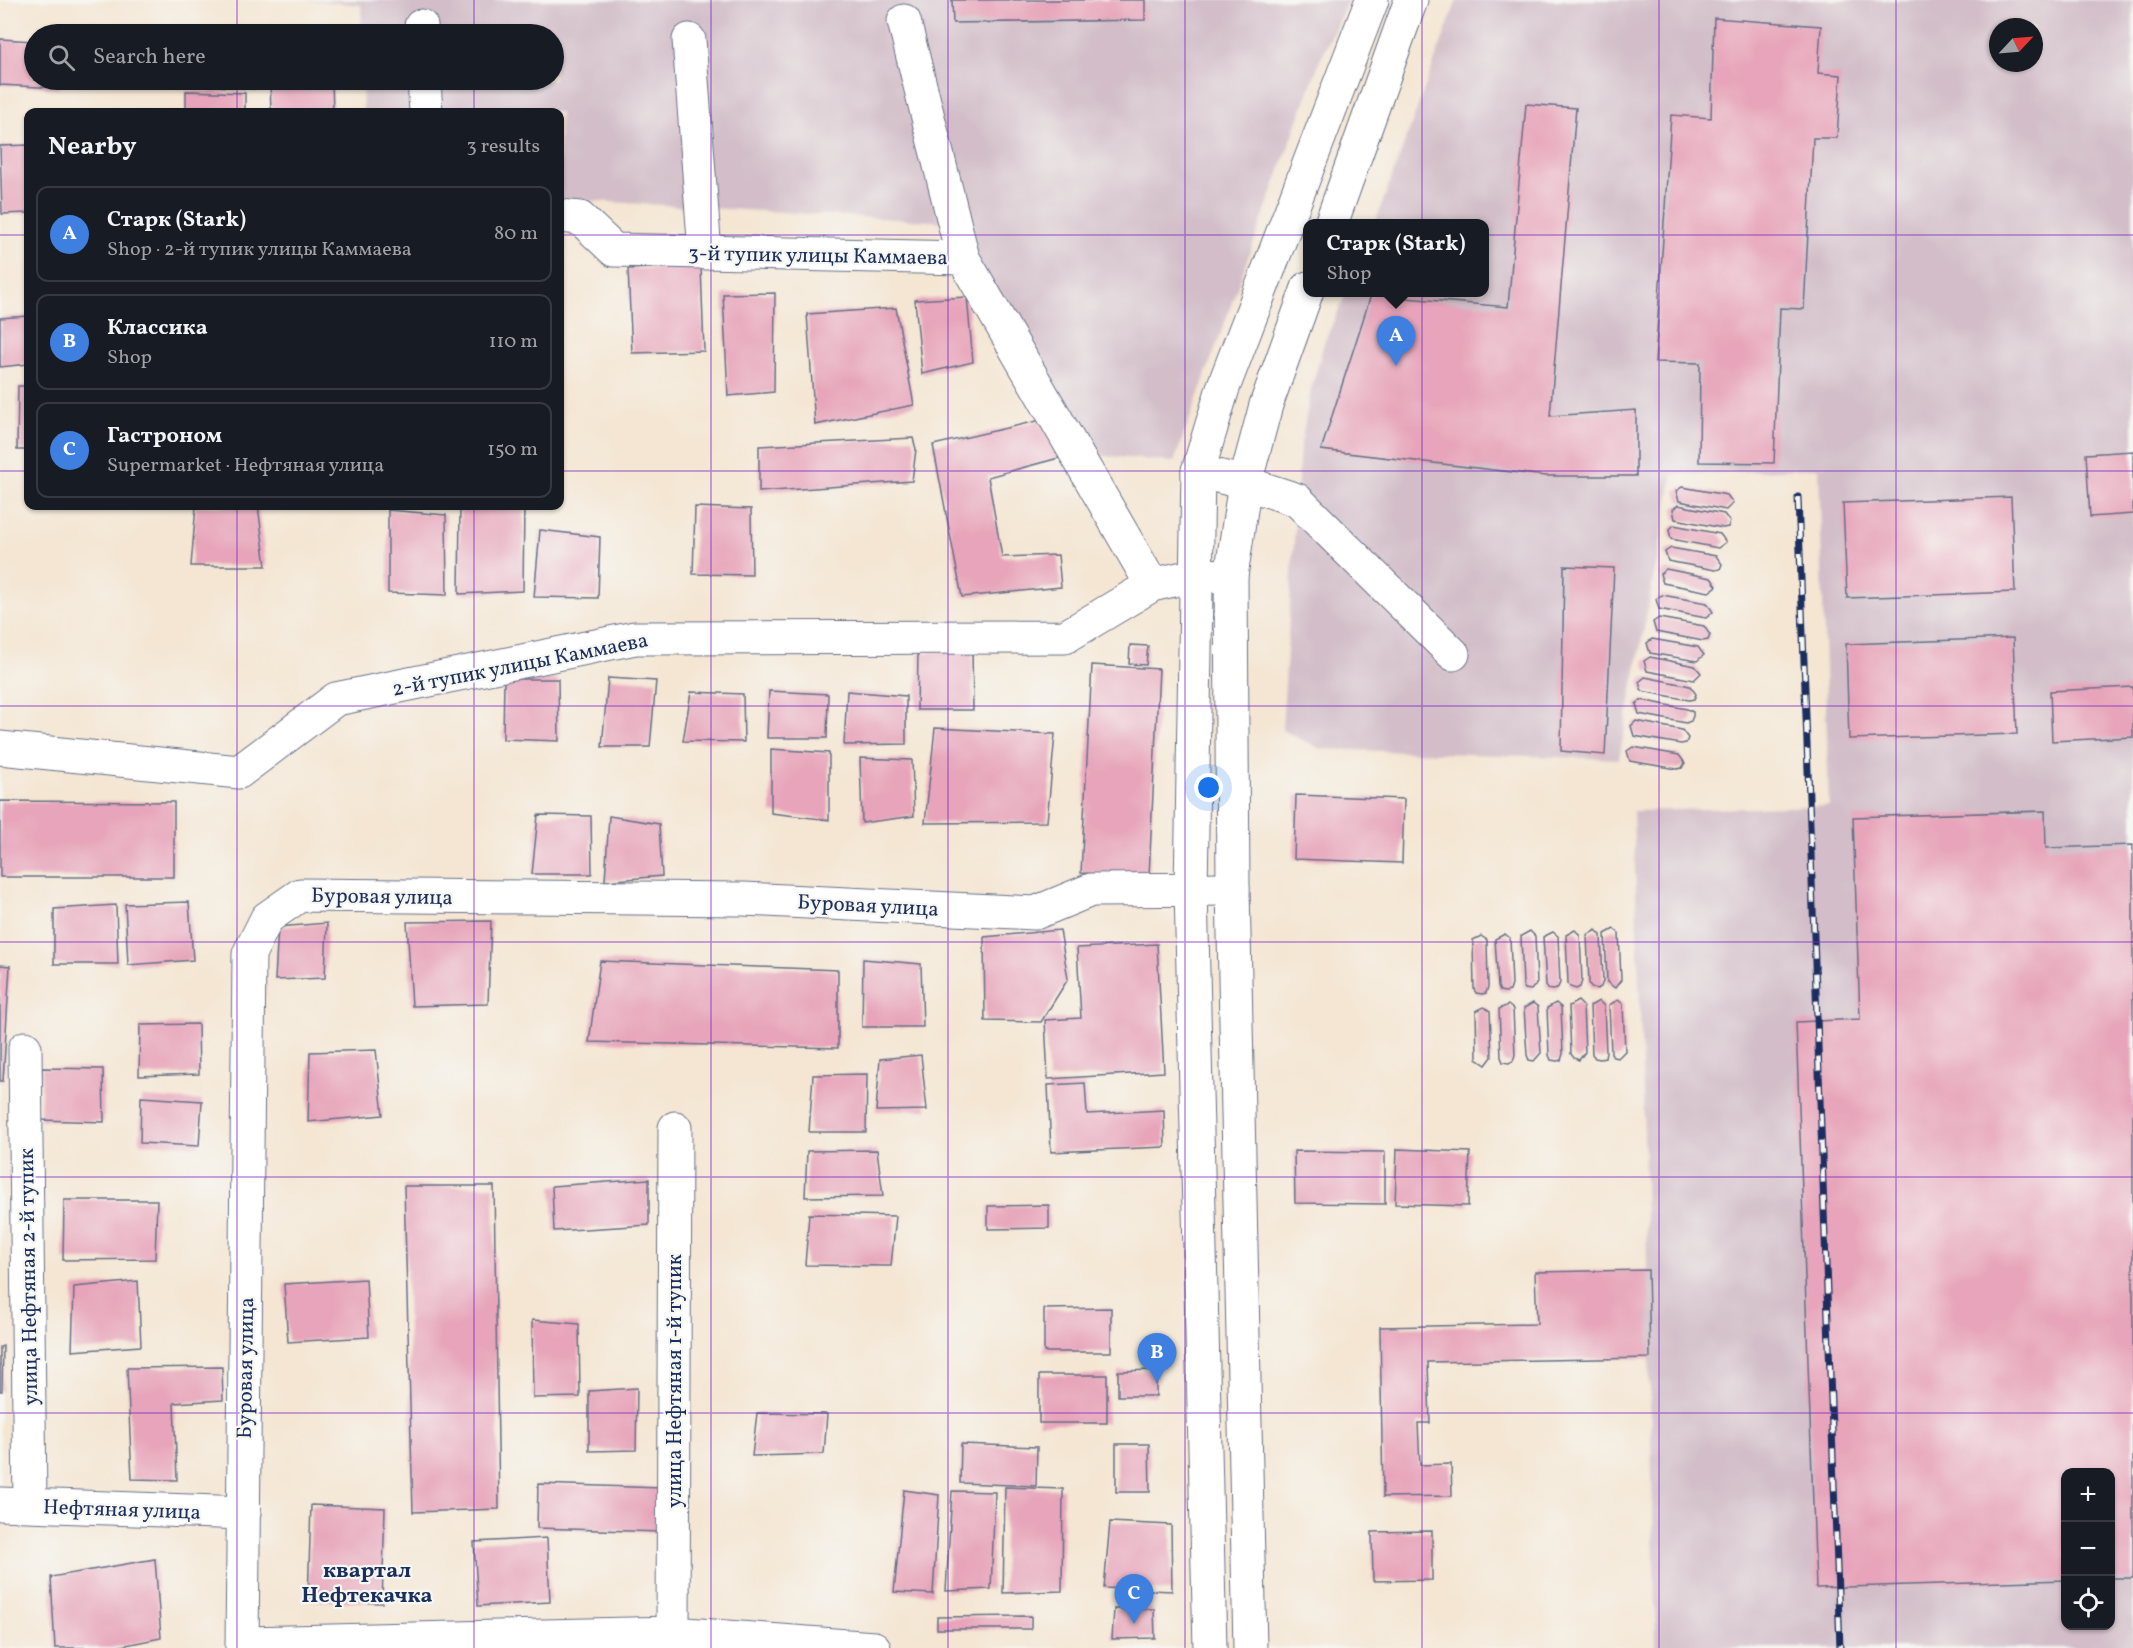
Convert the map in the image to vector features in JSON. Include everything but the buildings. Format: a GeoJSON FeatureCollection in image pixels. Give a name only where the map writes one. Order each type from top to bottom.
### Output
{"type":"FeatureCollection","features":[{"type":"Feature","properties":{"kind":"street"},"geometry":{"type":"LineString","coordinates":[[1210,1648],[1191,891],[1198,471],[1223,388],[1372,0]]}},
{"type":"Feature","properties":{"kind":"street"},"geometry":{"type":"LineString","coordinates":[[1333,219],[1411,0]]}},
{"type":"Feature","properties":{"kind":"street"},"geometry":{"type":"LineString","coordinates":[[904,21],[963,258]]}},
{"type":"Feature","properties":{"kind":"street"},"geometry":{"type":"LineString","coordinates":[[689,40],[705,253]]}},
{"type":"Feature","properties":{"kind":"street"},"geometry":{"type":"LineString","coordinates":[[425,90],[426,108]]}},
{"type":"Feature","properties":{"kind":"street","name":"3-й тупик улицы Каммаева"},"geometry":{"type":"LineString","coordinates":[[564,216],[580,218],[614,250],[963,258],[1152,585]]}},
{"type":"Feature","properties":{"kind":"street"},"geometry":{"type":"LineString","coordinates":[[1250,1648],[1233,890],[1231,576],[1245,483],[1266,405],[1305,297]]}},
{"type":"Feature","properties":{"kind":"street"},"geometry":{"type":"LineString","coordinates":[[1198,471],[1297,500],[1453,654]]}},
{"type":"Feature","properties":{"kind":"street","name":"2-й тупик улицы Каммаева"},"geometry":{"type":"LineString","coordinates":[[0,748],[239,772],[336,699],[635,638],[1065,637],[1152,585],[1196,576],[1231,576]]}},
{"type":"Feature","properties":{"kind":"street","name":"Буровая улица"},"geometry":{"type":"LineString","coordinates":[[242,1646],[249,954],[267,918],[300,895],[743,900],[1035,913],[1091,890],[1233,890]]}},
{"type":"Feature","properties":{"kind":"street","name":"улица Нефтяная 2-й тупик"},"geometry":{"type":"LineString","coordinates":[[15,1505],[25,1048]]}},
{"type":"Feature","properties":{"kind":"street","name":"улица Нефтяная 1-й тупик"},"geometry":{"type":"LineString","coordinates":[[674,1633],[675,1128]]}},
{"type":"Feature","properties":{"kind":"street","name":"Нефтяная улица"},"geometry":{"type":"LineString","coordinates":[[15,1505],[244,1513]]}},
{"type":"Feature","properties":{"kind":"street"},"geometry":{"type":"LineString","coordinates":[[242,1646],[674,1633],[874,1648]]}},
{"type":"Feature","properties":{"kind":"shaded area"},"geometry":{"type":"Polygon","coordinates":[[[308,0],[1348,0],[1320,60],[1174,462],[1095,455],[945,222],[564,199],[564,108],[363,108],[362,90],[564,90],[564,24],[362,24],[361,5],[308,0]]]}},
{"type":"Feature","properties":{"kind":"shaded area"},"geometry":{"type":"Polygon","coordinates":[[[1457,0],[2133,0],[2133,1648],[1656,1648],[1643,1093],[1633,811],[1829,806],[1819,468],[1673,475],[1619,759],[1321,749],[1282,730],[1300,448],[1311,390],[1324,343],[1344,297],[1489,297],[1489,219],[1376,219],[1457,0]]]}},
{"type":"Feature","properties":{"kind":"railway"},"geometry":{"type":"LineString","coordinates":[[1798,497],[1840,1648]]}},
{"type":"Feature","properties":{"kind":"place","name":"Старк (Stark)"},"geometry":{"type":"Point","coordinates":[1396,366]}},
{"type":"Feature","properties":{"kind":"place","name":"Классика"},"geometry":{"type":"Point","coordinates":[1157,1383]}},
{"type":"Feature","properties":{"kind":"place","name":"Гастроном"},"geometry":{"type":"Point","coordinates":[1134,1624]}},
{"type":"Feature","properties":{"kind":"district","name":"квартал Нефтекачка"},"geometry":{"type":"Point","coordinates":[367,1582]}}]}
